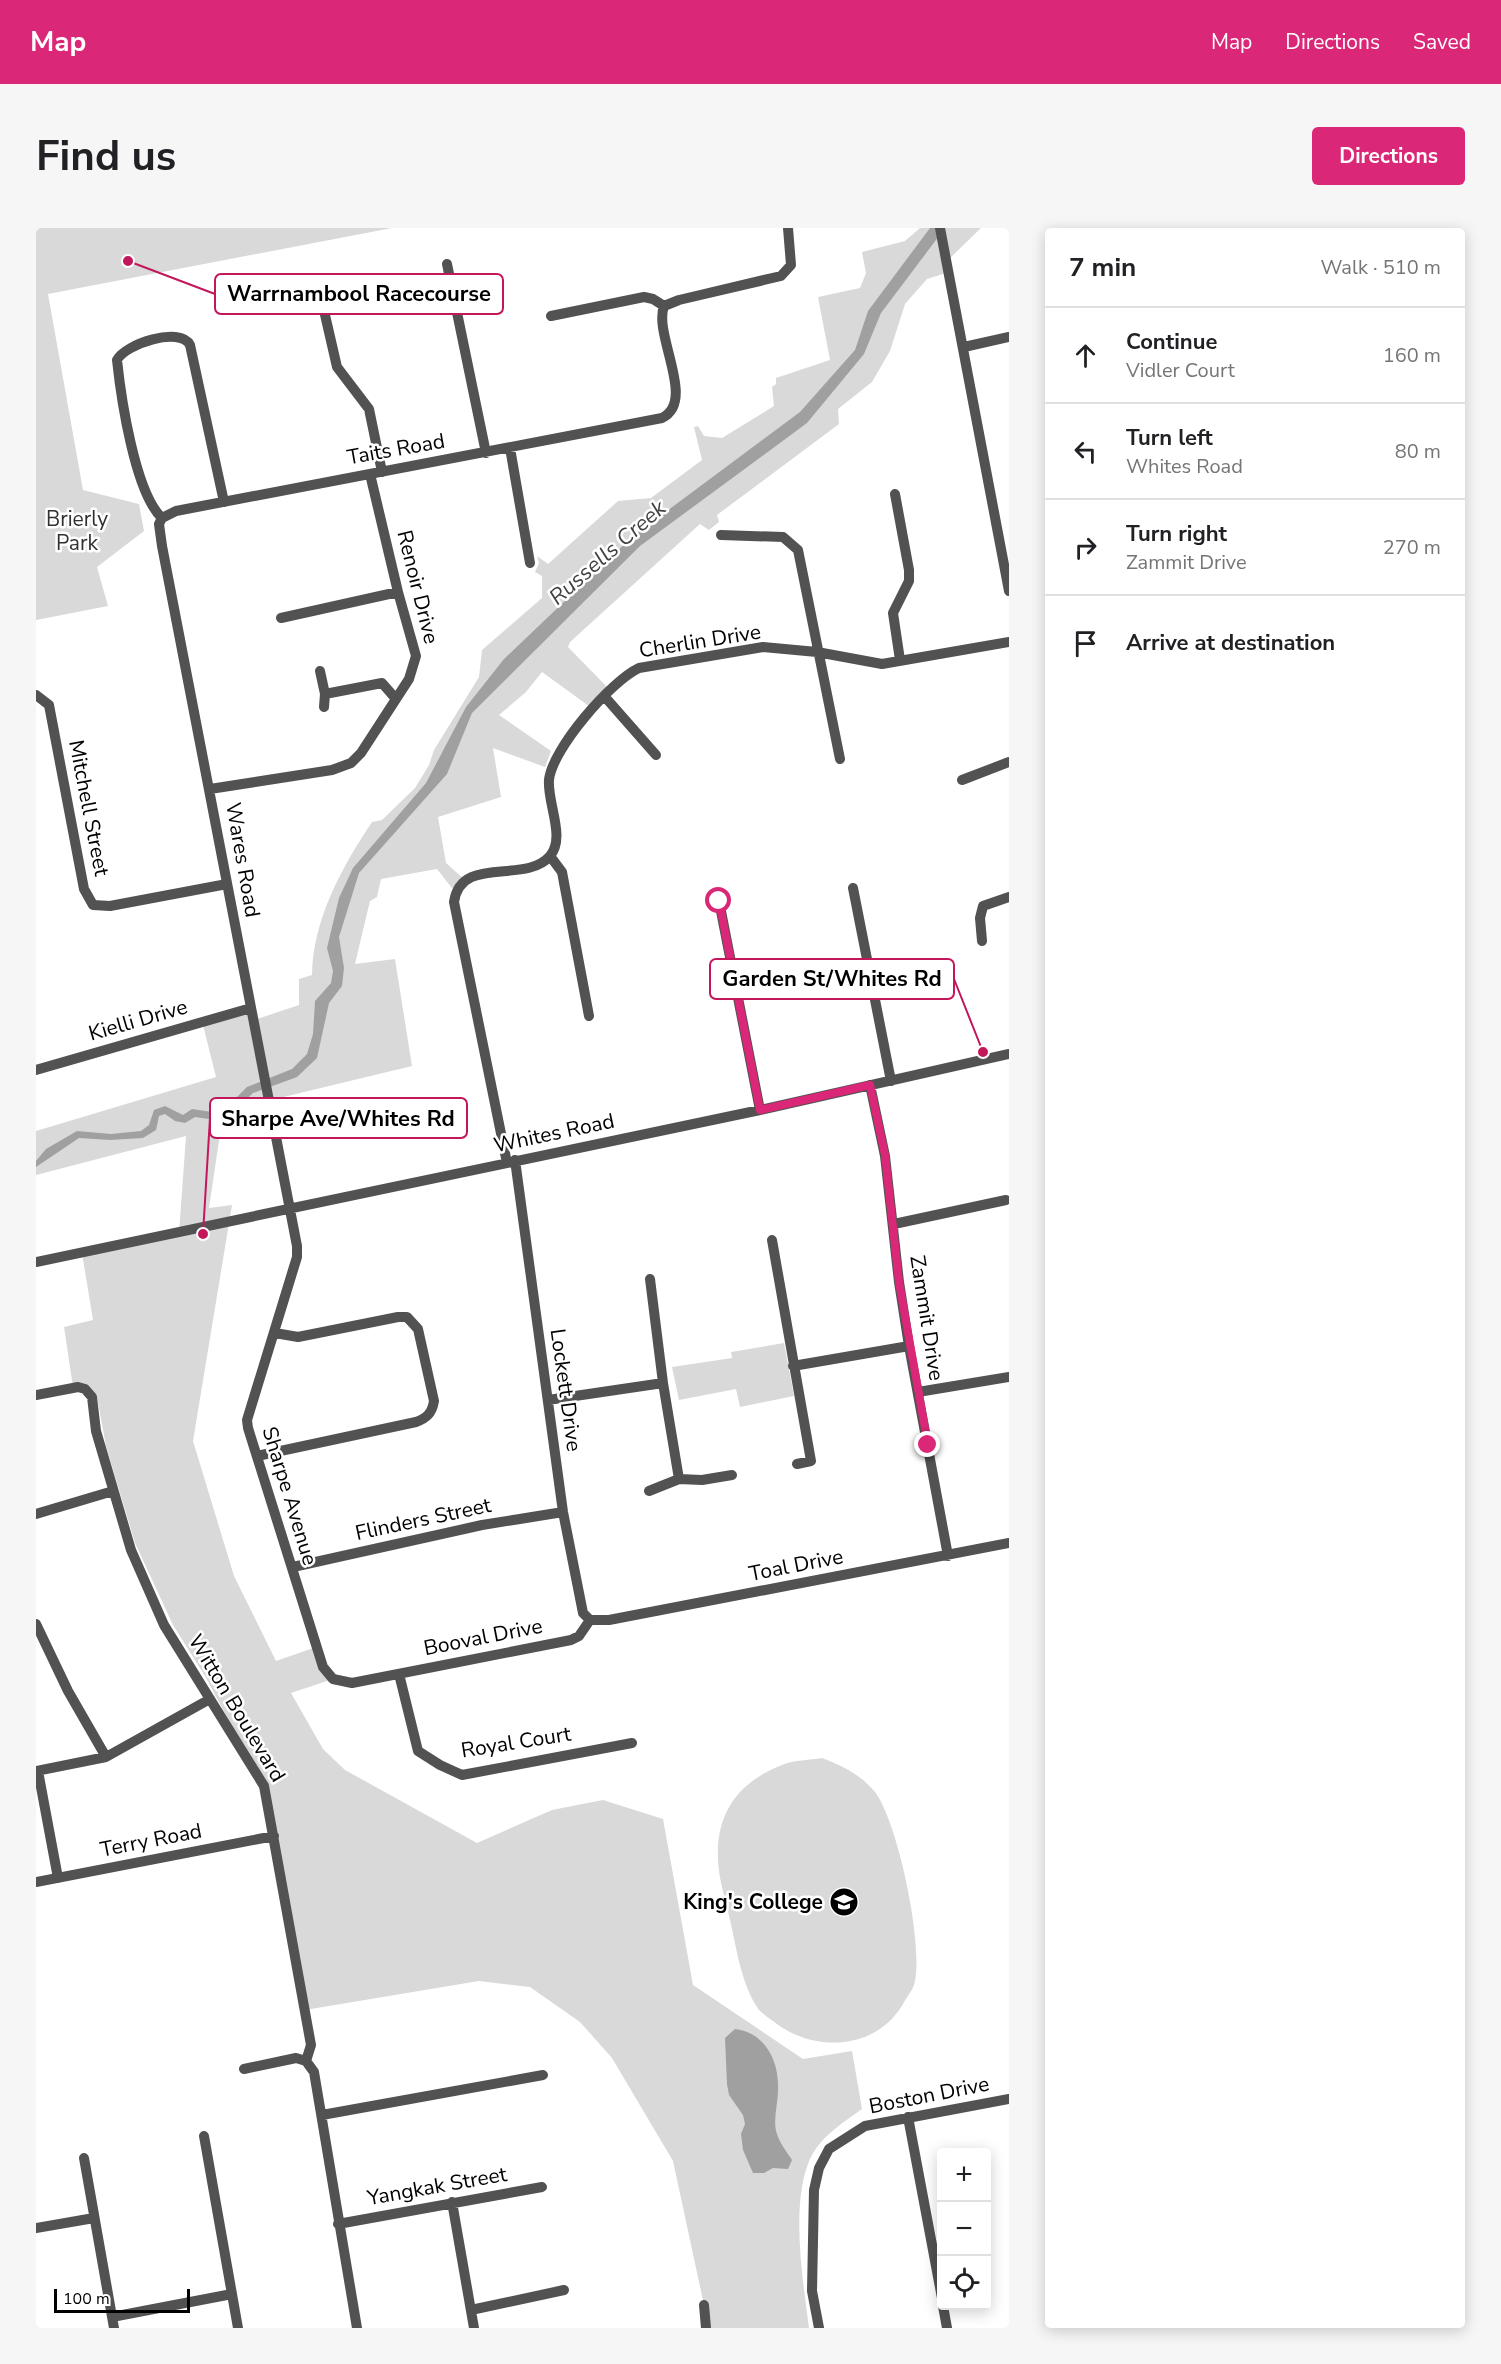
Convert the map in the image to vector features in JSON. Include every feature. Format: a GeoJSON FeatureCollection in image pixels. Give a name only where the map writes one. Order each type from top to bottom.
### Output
{"type":"FeatureCollection","features":[{"type":"Feature","properties":{"kind":"street"},"geometry":{"type":"LineString","coordinates":[[551,316],[644,297],[653,299],[664,306],[679,300],[781,276],[791,265],[788,228]]}},
{"type":"Feature","properties":{"kind":"street"},"geometry":{"type":"LineString","coordinates":[[941,230],[1009,591]]}},
{"type":"Feature","properties":{"kind":"street"},"geometry":{"type":"LineString","coordinates":[[447,264],[486,453]]}},
{"type":"Feature","properties":{"kind":"street"},"geometry":{"type":"LineString","coordinates":[[320,293],[337,367],[369,409],[382,471]]}},
{"type":"Feature","properties":{"kind":"street","name":"Taits Road"},"geometry":{"type":"LineString","coordinates":[[162,518],[176,512],[224,502],[486,453],[669,414],[676,403],[676,388],[662,322],[664,306]]}},
{"type":"Feature","properties":{"kind":"street"},"geometry":{"type":"LineString","coordinates":[[162,518],[150,506],[142,485],[131,444],[117,360],[128,349],[148,342],[176,336],[183,338],[190,345],[224,502]]}},
{"type":"Feature","properties":{"kind":"street"},"geometry":{"type":"LineString","coordinates":[[964,347],[1009,337]]}},
{"type":"Feature","properties":{"kind":"street"},"geometry":{"type":"LineString","coordinates":[[510,448],[530,563]]}},
{"type":"Feature","properties":{"kind":"street","name":"Renoir Drive"},"geometry":{"type":"LineString","coordinates":[[210,789],[332,770],[351,764],[361,753],[415,668],[416,656],[370,474]]}},
{"type":"Feature","properties":{"kind":"street"},"geometry":{"type":"LineString","coordinates":[[895,494],[909,570],[909,581],[893,613],[900,660]]}},
{"type":"Feature","properties":{"kind":"street","name":"Wares Road"},"geometry":{"type":"LineString","coordinates":[[162,518],[159,524],[162,546],[291,1209]]}},
{"type":"Feature","properties":{"kind":"street"},"geometry":{"type":"LineString","coordinates":[[721,535],[783,537],[793,543],[798,550],[840,759]]}},
{"type":"Feature","properties":{"kind":"street"},"geometry":{"type":"LineString","coordinates":[[281,618],[398,592]]}},
{"type":"Feature","properties":{"kind":"street","name":"Cherlin Drive"},"geometry":{"type":"LineString","coordinates":[[550,856],[557,839],[549,795],[552,766],[560,752],[605,697],[627,675],[654,665],[763,647],[817,652],[882,664],[1009,642]]}},
{"type":"Feature","properties":{"kind":"street"},"geometry":{"type":"LineString","coordinates":[[320,670],[325,694],[324,707]]}},
{"type":"Feature","properties":{"kind":"street"},"geometry":{"type":"LineString","coordinates":[[325,694],[382,683],[396,699]]}},
{"type":"Feature","properties":{"kind":"street","name":"Mitchell Street"},"geometry":{"type":"LineString","coordinates":[[36,695],[49,705],[84,889],[93,905],[110,906],[227,884]]}},
{"type":"Feature","properties":{"kind":"street"},"geometry":{"type":"LineString","coordinates":[[605,697],[656,755]]}},
{"type":"Feature","properties":{"kind":"street"},"geometry":{"type":"LineString","coordinates":[[962,780],[1009,762]]}},
{"type":"Feature","properties":{"kind":"street"},"geometry":{"type":"LineString","coordinates":[[511,1162],[454,902],[459,885],[471,876],[534,866],[550,856],[562,872],[589,1016]]}},
{"type":"Feature","properties":{"kind":"street"},"geometry":{"type":"LineString","coordinates":[[853,888],[891,1081]]}},
{"type":"Feature","properties":{"kind":"street"},"geometry":{"type":"LineString","coordinates":[[982,941],[980,918],[982,906],[1009,897]]}},
{"type":"Feature","properties":{"kind":"street"},"geometry":{"type":"LineString","coordinates":[[719,901],[760,1110]]}},
{"type":"Feature","properties":{"kind":"street","name":"Kielli Drive"},"geometry":{"type":"LineString","coordinates":[[36,1070],[251,1008]]}},
{"type":"Feature","properties":{"kind":"street","name":"Whites Road"},"geometry":{"type":"LineString","coordinates":[[36,1262],[760,1110],[1009,1054]]}},
{"type":"Feature","properties":{"kind":"street","name":"Zammit Drive"},"geometry":{"type":"LineString","coordinates":[[870,1085],[885,1155],[899,1282],[909,1346],[948,1556]]}},
{"type":"Feature","properties":{"kind":"street","name":"Lockett Drive"},"geometry":{"type":"LineString","coordinates":[[511,1162],[548,1400],[562,1512],[583,1613],[590,1620]]}},
{"type":"Feature","properties":{"kind":"street"},"geometry":{"type":"LineString","coordinates":[[894,1224],[1006,1200]]}},
{"type":"Feature","properties":{"kind":"street","name":"Sharpe Avenue"},"geometry":{"type":"LineString","coordinates":[[291,1209],[297,1257],[248,1420],[315,1644],[327,1673],[343,1683],[375,1679]]}},
{"type":"Feature","properties":{"kind":"street"},"geometry":{"type":"LineString","coordinates":[[772,1240],[794,1366],[816,1460],[797,1464]]}},
{"type":"Feature","properties":{"kind":"street"},"geometry":{"type":"LineString","coordinates":[[650,1279],[663,1383],[679,1479]]}},
{"type":"Feature","properties":{"kind":"street"},"geometry":{"type":"LineString","coordinates":[[257,1456],[416,1422],[423,1419],[433,1408],[434,1401],[418,1329],[407,1317],[298,1337],[275,1333]]}},
{"type":"Feature","properties":{"kind":"street"},"geometry":{"type":"LineString","coordinates":[[794,1366],[909,1346]]}},
{"type":"Feature","properties":{"kind":"street"},"geometry":{"type":"LineString","coordinates":[[918,1392],[1009,1377]]}},
{"type":"Feature","properties":{"kind":"street"},"geometry":{"type":"LineString","coordinates":[[548,1400],[663,1383]]}},
{"type":"Feature","properties":{"kind":"street","name":"Witton Boulevard"},"geometry":{"type":"LineString","coordinates":[[36,1395],[82,1387],[92,1397],[96,1431],[131,1550],[164,1625],[262,1780],[311,2045],[306,2061],[314,2072],[357,2328]]}},
{"type":"Feature","properties":{"kind":"street"},"geometry":{"type":"LineString","coordinates":[[649,1491],[679,1479],[702,1480],[732,1475]]}},
{"type":"Feature","properties":{"kind":"street"},"geometry":{"type":"LineString","coordinates":[[36,1514],[113,1491]]}},
{"type":"Feature","properties":{"kind":"street","name":"Flinders Street"},"geometry":{"type":"LineString","coordinates":[[293,1567],[482,1525],[562,1512]]}},
{"type":"Feature","properties":{"kind":"street","name":"Toal Drive"},"geometry":{"type":"LineString","coordinates":[[590,1620],[609,1620],[1009,1544]]}},
{"type":"Feature","properties":{"kind":"street","name":"Booval Drive"},"geometry":{"type":"LineString","coordinates":[[375,1679],[571,1640],[579,1636],[590,1620]]}},
{"type":"Feature","properties":{"kind":"street"},"geometry":{"type":"LineString","coordinates":[[36,1624],[41,1647],[106,1757]]}},
{"type":"Feature","properties":{"kind":"street","name":"Royal Court"},"geometry":{"type":"LineString","coordinates":[[399,1674],[418,1751],[440,1766],[462,1774],[632,1743]]}},
{"type":"Feature","properties":{"kind":"street"},"geometry":{"type":"LineString","coordinates":[[58,1878],[37,1771],[106,1757],[210,1699]]}},
{"type":"Feature","properties":{"kind":"street","name":"Terry Road"},"geometry":{"type":"LineString","coordinates":[[36,1882],[274,1836]]}},
{"type":"Feature","properties":{"kind":"street"},"geometry":{"type":"LineString","coordinates":[[244,2069],[296,2058],[306,2061]]}},
{"type":"Feature","properties":{"kind":"street"},"geometry":{"type":"LineString","coordinates":[[322,2115],[543,2075]]}},
{"type":"Feature","properties":{"kind":"street","name":"Boston Drive"},"geometry":{"type":"LineString","coordinates":[[819,2328],[812,2291],[814,2190],[819,2168],[830,2150],[847,2136],[865,2126],[908,2116],[1009,2100]]}},
{"type":"Feature","properties":{"kind":"street"},"geometry":{"type":"LineString","coordinates":[[908,2116],[937,2271]]}},
{"type":"Feature","properties":{"kind":"street"},"geometry":{"type":"LineString","coordinates":[[204,2136],[238,2328]]}},
{"type":"Feature","properties":{"kind":"street"},"geometry":{"type":"LineString","coordinates":[[84,2158],[113,2322],[232,2294]]}},
{"type":"Feature","properties":{"kind":"street","name":"Yangkak Street"},"geometry":{"type":"LineString","coordinates":[[338,2224],[542,2187]]}},
{"type":"Feature","properties":{"kind":"street"},"geometry":{"type":"LineString","coordinates":[[452,2202],[474,2328]]}},
{"type":"Feature","properties":{"kind":"street"},"geometry":{"type":"LineString","coordinates":[[36,2228],[94,2218]]}},
{"type":"Feature","properties":{"kind":"street"},"geometry":{"type":"LineString","coordinates":[[471,2310],[564,2290]]}},
{"type":"Feature","properties":{"kind":"street"},"geometry":{"type":"LineString","coordinates":[[704,2305],[706,2328]]}},
{"type":"Feature","properties":{"kind":"street"},"geometry":{"type":"LineString","coordinates":[[944,2310],[947,2328]]}},
{"type":"Feature","properties":{"kind":"green space","name":"Brierly Park"},"geometry":{"type":"Polygon","coordinates":[[[36,228],[392,228],[48,294],[83,490],[139,504],[144,531],[97,567],[108,606],[36,620],[36,228]]]}},
{"type":"Feature","properties":{"kind":"green space"},"geometry":{"type":"Polygon","coordinates":[[[920,228],[981,228],[947,261],[949,272],[927,279],[905,304],[890,351],[872,382],[838,409],[839,424],[717,515],[719,522],[709,530],[700,524],[570,642],[568,647],[611,691],[593,709],[542,672],[526,692],[499,715],[551,751],[545,767],[493,748],[501,797],[438,817],[446,863],[465,880],[455,892],[437,869],[381,879],[377,897],[370,901],[355,964],[395,959],[412,1066],[271,1100],[272,1107],[226,1120],[221,1127],[209,1208],[232,1205],[193,1441],[234,1576],[276,1661],[316,1647],[333,1679],[291,1693],[323,1749],[345,1770],[477,1843],[552,1810],[603,1800],[663,1819],[693,1985],[803,2059],[852,2051],[862,2109],[830,2133],[817,2147],[808,2164],[803,2182],[799,2223],[809,2328],[706,2328],[704,2305],[673,2161],[612,2058],[580,2022],[530,1987],[479,1981],[305,2010],[264,1786],[205,1676],[173,1625],[135,1543],[106,1446],[97,1397],[73,1387],[64,1327],[93,1320],[82,1253],[179,1233],[186,1136],[36,1175],[36,1131],[216,1077],[203,1025],[252,1011],[254,1020],[299,1005],[299,979],[312,975],[318,934],[340,875],[372,822],[382,820],[415,788],[429,765],[434,750],[479,677],[482,650],[542,598],[542,576],[535,572],[539,563],[537,556],[548,564],[618,501],[651,498],[702,460],[694,427],[698,426],[704,436],[722,438],[774,406],[772,387],[776,384],[776,378],[830,360],[818,297],[860,288],[866,273],[862,252],[905,241],[920,228]]]}},
{"type":"Feature","properties":{"kind":"green space"},"geometry":{"type":"Polygon","coordinates":[[[784,1343],[794,1396],[740,1407],[736,1389],[679,1400],[672,1367],[732,1358],[731,1352],[784,1343]]]}},
{"type":"Feature","properties":{"kind":"green space"},"geometry":{"type":"Polygon","coordinates":[[[822,1758],[857,1775],[875,1792],[884,1807],[907,1886],[916,1944],[914,1985],[891,2020],[877,2031],[842,2042],[824,2042],[806,2038],[789,2031],[759,2010],[740,1966],[718,1866],[718,1841],[721,1826],[726,1813],[743,1789],[767,1772],[782,1765],[822,1758]]]}},
{"type":"Feature","properties":{"kind":"shaded area"},"geometry":{"type":"Polygon","coordinates":[[[930,228],[945,228],[881,313],[864,354],[807,423],[640,546],[472,713],[447,774],[359,873],[339,937],[344,968],[342,986],[329,1003],[317,1058],[297,1077],[253,1093],[231,1114],[216,1120],[195,1117],[185,1123],[175,1121],[165,1114],[159,1116],[156,1130],[143,1138],[110,1140],[79,1138],[36,1167],[36,1161],[46,1149],[77,1131],[111,1134],[141,1131],[149,1125],[154,1110],[165,1106],[183,1115],[192,1109],[212,1112],[227,1107],[247,1087],[292,1069],[307,1054],[313,1034],[315,1001],[331,983],[333,971],[327,948],[339,898],[353,868],[426,783],[466,707],[504,659],[632,537],[800,412],[855,350],[868,311],[930,228]]]}},
{"type":"Feature","properties":{"kind":"shaded area"},"geometry":{"type":"Polygon","coordinates":[[[735,2029],[754,2035],[772,2056],[778,2091],[775,2126],[779,2139],[792,2160],[788,2169],[773,2168],[764,2173],[753,2173],[743,2150],[741,2134],[745,2124],[743,2115],[729,2095],[727,2084],[725,2038],[735,2029]]]}},
{"type":"Feature","properties":{"kind":"place","name":"Warrnambool Racecourse"},"geometry":{"type":"Point","coordinates":[128,261]}},
{"type":"Feature","properties":{"kind":"place","name":"Garden St/Whites Rd"},"geometry":{"type":"Point","coordinates":[983,1052]}},
{"type":"Feature","properties":{"kind":"place","name":"Sharpe Ave/Whites Rd"},"geometry":{"type":"Point","coordinates":[203,1234]}},
{"type":"Feature","properties":{"kind":"place","name":"King's College"},"geometry":{"type":"Point","coordinates":[844,1902]}},
{"type":"Feature","properties":{"kind":"route"},"geometry":{"type":"LineString","coordinates":[[719,901],[760,1110],[870,1085],[885,1155],[899,1282],[928,1445]]}},
{"type":"Feature","properties":{"kind":"water label","name":"Russells Creek"},"geometry":{"type":"Point","coordinates":[607,552]}}]}
